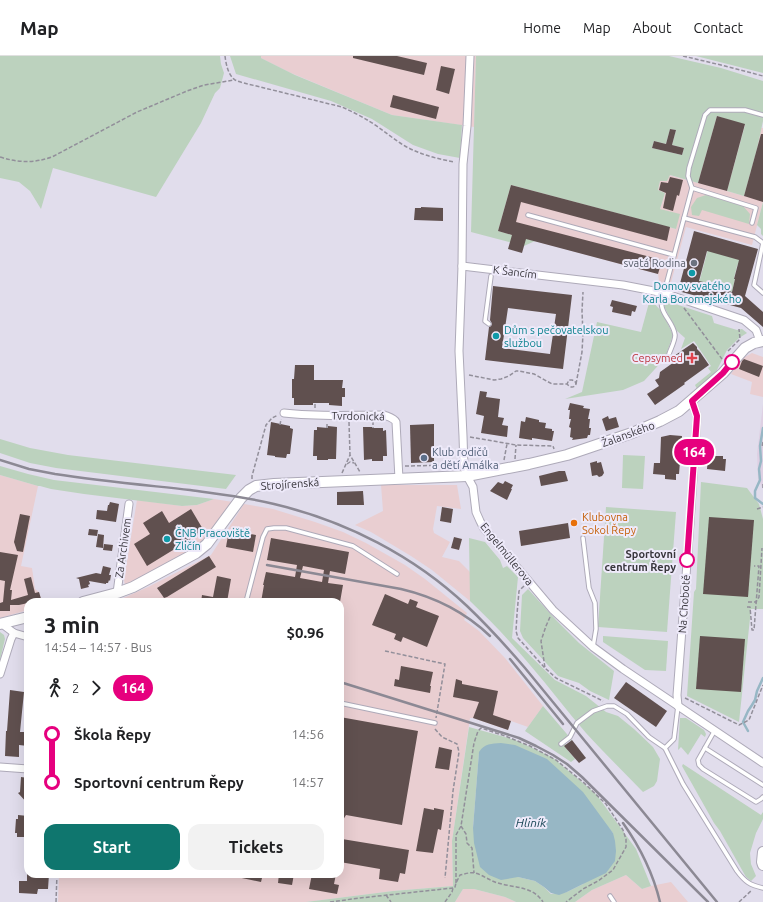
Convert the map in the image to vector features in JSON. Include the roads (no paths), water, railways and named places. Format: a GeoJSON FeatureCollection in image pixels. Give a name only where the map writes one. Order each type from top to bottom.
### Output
{"type":"FeatureCollection","features":[{"type":"Feature","properties":{"kind":"street"},"geometry":{"type":"LineString","coordinates":[[462,266],[463,164],[470,56]]}},
{"type":"Feature","properties":{"kind":"street","name":"K Šancím"},"geometry":{"type":"LineString","coordinates":[[462,266],[623,285],[664,293],[744,320],[756,330],[761,342]]}},
{"type":"Feature","properties":{"kind":"street","name":"Engelmüllerova"},"geometry":{"type":"LineString","coordinates":[[462,266],[459,351],[464,467],[466,476],[473,487],[476,512],[480,521],[553,610],[593,647],[622,669],[678,706]]}},
{"type":"Feature","properties":{"kind":"street","name":"Žalanského"},"geometry":{"type":"LineString","coordinates":[[466,476],[567,455],[660,422],[679,411],[692,401],[723,373],[748,346],[761,342]]}},
{"type":"Feature","properties":{"kind":"street","name":"Na Chobotě"},"geometry":{"type":"LineString","coordinates":[[678,706],[677,695],[690,531],[697,416],[692,401]]}},
{"type":"Feature","properties":{"kind":"street","name":"Tvrdonická"},"geometry":{"type":"LineString","coordinates":[[281,414],[304,416],[390,417],[395,420],[397,427],[400,479]]}},
{"type":"Feature","properties":{"kind":"street","name":"Strojírenská"},"geometry":{"type":"LineString","coordinates":[[99,598],[117,593],[150,579],[202,549],[241,498],[253,487],[274,484],[466,476]]}},
{"type":"Feature","properties":{"kind":"street","name":"Za Archivem"},"geometry":{"type":"LineString","coordinates":[[117,593],[129,504]]}},
{"type":"Feature","properties":{"kind":"street"},"geometry":{"type":"LineString","coordinates":[[1,624],[24,618]]}},
{"type":"Feature","properties":{"kind":"street"},"geometry":{"type":"LineString","coordinates":[[1,624],[14,633],[24,636]]}},
{"type":"Feature","properties":{"kind":"street"},"geometry":{"type":"LineString","coordinates":[[0,674],[14,633]]}},
{"type":"Feature","properties":{"kind":"street"},"geometry":{"type":"LineString","coordinates":[[678,706],[763,763]]}},
{"type":"Feature","properties":{"kind":"street"},"geometry":{"type":"LineString","coordinates":[[0,767],[24,769]]}},
{"type":"Feature","properties":{"kind":"street"},"geometry":{"type":"LineString","coordinates":[[763,852],[763,865]]}},
{"type":"Feature","properties":{"kind":"lane"},"geometry":{"type":"LineString","coordinates":[[669,354],[675,338],[674,332],[661,305],[662,298],[692,188],[688,176],[689,168],[705,115],[710,110],[745,110],[763,115]]}},
{"type":"Feature","properties":{"kind":"lane"},"geometry":{"type":"LineString","coordinates":[[692,188],[756,208],[752,222]]}},
{"type":"Feature","properties":{"kind":"lane"},"geometry":{"type":"LineString","coordinates":[[528,215],[674,255]]}},
{"type":"Feature","properties":{"kind":"lane"},"geometry":{"type":"LineString","coordinates":[[684,218],[755,237],[763,243],[754,285],[763,293]]}},
{"type":"Feature","properties":{"kind":"lane"},"geometry":{"type":"LineString","coordinates":[[489,324],[485,321],[491,276]]}},
{"type":"Feature","properties":{"kind":"lane"},"geometry":{"type":"LineString","coordinates":[[247,598],[263,538],[267,529],[286,528],[353,546],[397,574]]}},
{"type":"Feature","properties":{"kind":"lane"},"geometry":{"type":"LineString","coordinates":[[583,538],[590,588],[595,603],[596,629],[593,647]]}},
{"type":"Feature","properties":{"kind":"lane"},"geometry":{"type":"LineString","coordinates":[[344,704],[435,723]]}},
{"type":"Feature","properties":{"kind":"lane"},"geometry":{"type":"LineString","coordinates":[[561,744],[570,737],[577,723],[593,711],[607,706],[614,706],[627,714],[649,736],[665,748],[683,784],[743,880],[749,884],[763,888]]}},
{"type":"Feature","properties":{"kind":"lane"},"geometry":{"type":"LineString","coordinates":[[665,748],[674,739],[678,706]]}},
{"type":"Feature","properties":{"kind":"lane"},"geometry":{"type":"LineString","coordinates":[[715,730],[698,760],[699,765],[756,802],[763,797]]}},
{"type":"Feature","properties":{"kind":"lane"},"geometry":{"type":"LineString","coordinates":[[705,748],[763,785]]}},
{"type":"Feature","properties":{"kind":"lane"},"geometry":{"type":"LineString","coordinates":[[610,896],[614,902]]}},
{"type":"Feature","properties":{"kind":"water","name":"Hliník"},"geometry":{"type":"Polygon","coordinates":[[[501,743],[515,745],[547,759],[583,792],[613,833],[616,851],[615,861],[606,873],[559,895],[551,893],[535,881],[518,877],[501,880],[489,875],[480,867],[474,843],[473,828],[479,752],[486,745],[501,743]]]}},
{"type":"Feature","properties":{"kind":"waterway"},"geometry":{"type":"LineString","coordinates":[[763,428],[760,446],[760,480],[755,491],[755,498],[763,504]]}},
{"type":"Feature","properties":{"kind":"waterway"},"geometry":{"type":"LineString","coordinates":[[748,731],[743,722],[755,700],[763,678]]}},
{"type":"Feature","properties":{"kind":"railway"},"geometry":{"type":"LineString","coordinates":[[0,460],[29,469],[55,474],[190,490],[264,502],[301,511],[327,520],[353,531],[402,556],[425,571],[467,606],[504,644],[717,902]]}},
{"type":"Feature","properties":{"kind":"railway"},"geometry":{"type":"LineString","coordinates":[[267,565],[414,592],[449,606],[480,627],[490,636]]}},
{"type":"Feature","properties":{"kind":"railway"},"geometry":{"type":"LineString","coordinates":[[510,659],[563,724]]}},
{"type":"Feature","properties":{"kind":"railway"},"geometry":{"type":"LineString","coordinates":[[344,683],[519,738],[553,755],[567,764],[582,777],[708,902]]}},
{"type":"Feature","properties":{"kind":"railway"},"geometry":{"type":"LineString","coordinates":[[623,823],[635,841],[645,861],[654,881],[660,902]]}},
{"type":"Feature","properties":{"kind":"place","name":"svatá Rodina"},"geometry":{"type":"Point","coordinates":[694,263]}},
{"type":"Feature","properties":{"kind":"place","name":"Domov svatého Karla Boromejského"},"geometry":{"type":"Point","coordinates":[692,273]}},
{"type":"Feature","properties":{"kind":"place","name":"Dům s pečovatelskou službou"},"geometry":{"type":"Point","coordinates":[496,336]}},
{"type":"Feature","properties":{"kind":"place","name":"Cepsymed"},"geometry":{"type":"Point","coordinates":[692,358]}},
{"type":"Feature","properties":{"kind":"place","name":"Klub rodičů a dětí Amálka"},"geometry":{"type":"Point","coordinates":[424,458]}},
{"type":"Feature","properties":{"kind":"place","name":"Klubovna Sokol Řepy"},"geometry":{"type":"Point","coordinates":[574,523]}},
{"type":"Feature","properties":{"kind":"place","name":"ČNB Pracoviště Zličín"},"geometry":{"type":"Point","coordinates":[167,539]}},
{"type":"Feature","properties":{"kind":"place","name":"Sportovní centrum Řepy"},"geometry":{"type":"Point","coordinates":[687,560]}}]}
